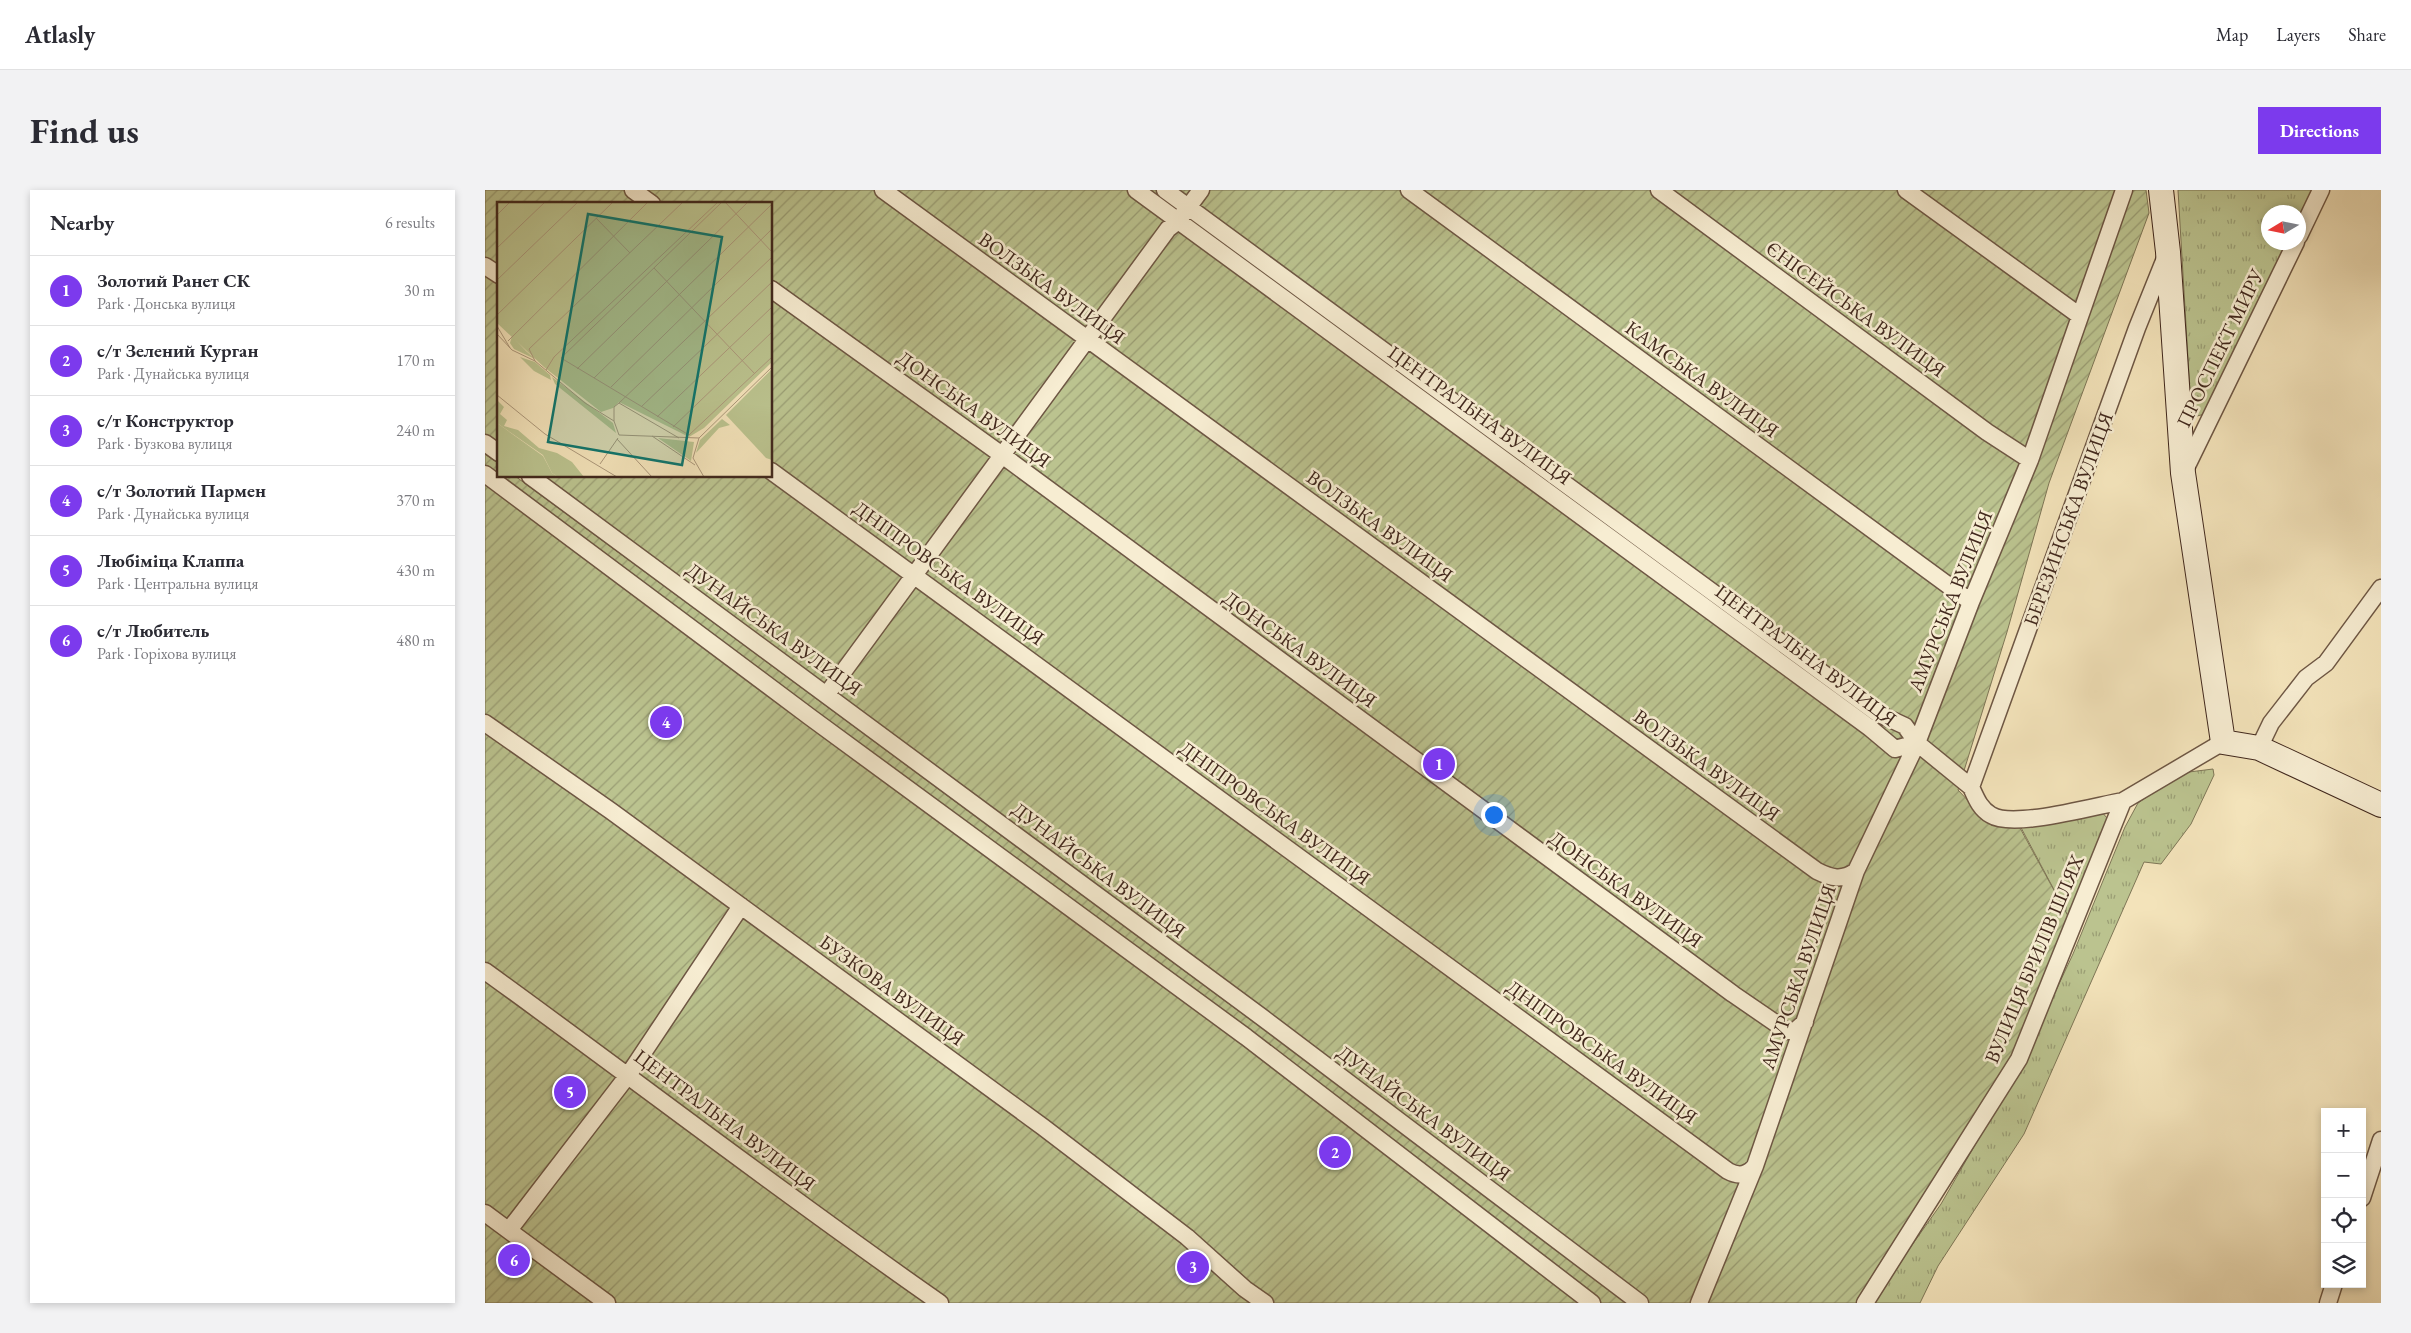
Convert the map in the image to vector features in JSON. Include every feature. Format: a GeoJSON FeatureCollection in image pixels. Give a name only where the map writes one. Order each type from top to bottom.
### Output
{"type":"FeatureCollection","features":[{"type":"Feature","properties":{"kind":"street"},"geometry":{"type":"LineString","coordinates":[[633,190],[650,202]]}},
{"type":"Feature","properties":{"kind":"street","name":"ВОЛЗЬКА ВУЛИЦЯ"},"geometry":{"type":"LineString","coordinates":[[883,190],[1817,871],[1838,879],[1849,876],[1856,871]]}},
{"type":"Feature","properties":{"kind":"street","name":"ЦЕНТРАЛЬНА ВУЛИЦЯ"},"geometry":{"type":"LineString","coordinates":[[1136,190],[1870,728],[1895,749],[1917,743],[1905,726],[1877,713],[1165,190]]}},
{"type":"Feature","properties":{"kind":"street"},"geometry":{"type":"LineString","coordinates":[[827,694],[1168,229],[1189,208],[1201,190]]}},
{"type":"Feature","properties":{"kind":"street","name":"КАМСЬКА ВУЛИЦЯ"},"geometry":{"type":"LineString","coordinates":[[1409,190],[1971,602]]}},
{"type":"Feature","properties":{"kind":"street","name":"ЄНІСЕЙСЬКА ВУЛИЦЯ"},"geometry":{"type":"LineString","coordinates":[[1659,190],[1987,432],[2030,460]]}},
{"type":"Feature","properties":{"kind":"street"},"geometry":{"type":"LineString","coordinates":[[1906,190],[2080,316]]}},
{"type":"Feature","properties":{"kind":"street","name":"АМУРСЬКА ВУЛИЦЯ"},"geometry":{"type":"LineString","coordinates":[[1699,1303],[1755,1166],[1856,871],[1917,743],[1971,602],[2030,460],[2124,190]]}},
{"type":"Feature","properties":{"kind":"street","name":"БЕРЕЗИНСЬКА ВУЛИЦЯ"},"geometry":{"type":"LineString","coordinates":[[2161,190],[2168,252],[2183,473],[2223,742]]}},
{"type":"Feature","properties":{"kind":"street"},"geometry":{"type":"LineString","coordinates":[[2306,221],[2321,190]]}},
{"type":"Feature","properties":{"kind":"street","name":"ПРОСПЕКТ МИРУ"},"geometry":{"type":"LineString","coordinates":[[2183,473],[2291,250]]}},
{"type":"Feature","properties":{"kind":"street","name":"БЕРЕЗИНСЬКА ВУЛИЦЯ"},"geometry":{"type":"LineString","coordinates":[[1971,787],[2137,328],[2168,252]]}},
{"type":"Feature","properties":{"kind":"street"},"geometry":{"type":"LineString","coordinates":[[485,266],[497,275]]}},
{"type":"Feature","properties":{"kind":"street","name":"ДОНСЬКА ВУЛИЦЯ"},"geometry":{"type":"LineString","coordinates":[[773,290],[1002,455],[1733,994],[1787,1031],[1796,1030],[1805,1022]]}},
{"type":"Feature","properties":{"kind":"street"},"geometry":{"type":"LineString","coordinates":[[485,443],[497,452]]}},
{"type":"Feature","properties":{"kind":"street","name":"ДНІПРОВСЬКА ВУЛИЦЯ"},"geometry":{"type":"LineString","coordinates":[[773,472],[915,574],[1728,1171],[1740,1175],[1751,1171],[1755,1166]]}},
{"type":"Feature","properties":{"kind":"street"},"geometry":{"type":"LineString","coordinates":[[485,474],[1246,1037],[1592,1303]]}},
{"type":"Feature","properties":{"kind":"street","name":"ДУНАЙСЬКА ВУЛИЦЯ"},"geometry":{"type":"LineString","coordinates":[[533,478],[1263,1018],[1640,1303]]}},
{"type":"Feature","properties":{"kind":"street"},"geometry":{"type":"LineString","coordinates":[[2259,748],[2271,723],[2306,678],[2326,663],[2381,588]]}},
{"type":"Feature","properties":{"kind":"street","name":"БУЗКОВА ВУЛИЦЯ"},"geometry":{"type":"LineString","coordinates":[[485,723],[611,811],[1043,1127],[1187,1237],[1245,1289],[1265,1303]]}},
{"type":"Feature","properties":{"kind":"street"},"geometry":{"type":"LineString","coordinates":[[1917,743],[1971,787],[1983,809],[1992,816],[2002,820],[2061,814],[2123,801],[2223,742],[2259,748],[2381,805]]}},
{"type":"Feature","properties":{"kind":"street","name":"ВУЛИЦЯ БРИЛІВ ШЛЯХ"},"geometry":{"type":"LineString","coordinates":[[1865,1303],[2019,1059],[2123,801]]}},
{"type":"Feature","properties":{"kind":"street"},"geometry":{"type":"LineString","coordinates":[[509,1230],[629,1074],[741,906]]}},
{"type":"Feature","properties":{"kind":"street","name":"ЦЕНТРАЛЬНА ВУЛИЦЯ"},"geometry":{"type":"LineString","coordinates":[[485,971],[629,1074],[838,1232],[940,1303]]}},
{"type":"Feature","properties":{"kind":"street"},"geometry":{"type":"LineString","coordinates":[[2366,1186],[2381,1140]]}},
{"type":"Feature","properties":{"kind":"street"},"geometry":{"type":"LineString","coordinates":[[485,1213],[607,1303]]}},
{"type":"Feature","properties":{"kind":"street"},"geometry":{"type":"LineString","coordinates":[[2328,1303],[2334,1288]]}},
{"type":"Feature","properties":{"kind":"green space"},"geometry":{"type":"Polygon","coordinates":[[[485,190],[2146,190],[2149,213],[2049,483],[2007,632],[1958,790],[1991,825],[2020,828],[2068,916],[2013,1059],[1862,1303],[485,1303],[485,454],[497,463],[497,478],[518,478],[1309,1063],[1228,997],[526,478],[773,478],[773,202],[497,202],[497,458],[485,449],[485,190]]]}},
{"type":"Feature","properties":{"kind":"green space"},"geometry":{"type":"Polygon","coordinates":[[[2178,190],[2314,190],[2306,208],[2306,205],[2261,205],[2261,250],[2287,250],[2205,414],[2197,416],[2191,409],[2178,190]]]}},
{"type":"Feature","properties":{"kind":"green space"},"geometry":{"type":"Polygon","coordinates":[[[2213,769],[2214,775],[2191,824],[2161,864],[2144,862],[2024,1134],[1938,1266],[1920,1303],[1871,1303],[1941,1204],[2021,1065],[2073,954],[2125,827],[2138,803],[2181,773],[2213,769]]]}},
{"type":"Feature","properties":{"kind":"green space"},"geometry":{"type":"Polygon","coordinates":[[[2101,811],[2107,818],[2105,832],[2068,916],[2018,822],[2101,811]]]}},
{"type":"Feature","properties":{"kind":"place","name":"с/т Золотий Пармен"},"geometry":{"type":"Point","coordinates":[666,722]}},
{"type":"Feature","properties":{"kind":"place","name":"Золотий Ранет СК"},"geometry":{"type":"Point","coordinates":[1439,764]}},
{"type":"Feature","properties":{"kind":"place","name":"Любіміца Клаппа"},"geometry":{"type":"Point","coordinates":[570,1092]}},
{"type":"Feature","properties":{"kind":"place","name":"с/т Зелений Курган"},"geometry":{"type":"Point","coordinates":[1335,1152]}},
{"type":"Feature","properties":{"kind":"place","name":"с/т Любитель"},"geometry":{"type":"Point","coordinates":[514,1260]}},
{"type":"Feature","properties":{"kind":"place","name":"с/т Конструктор"},"geometry":{"type":"Point","coordinates":[1193,1267]}}]}
